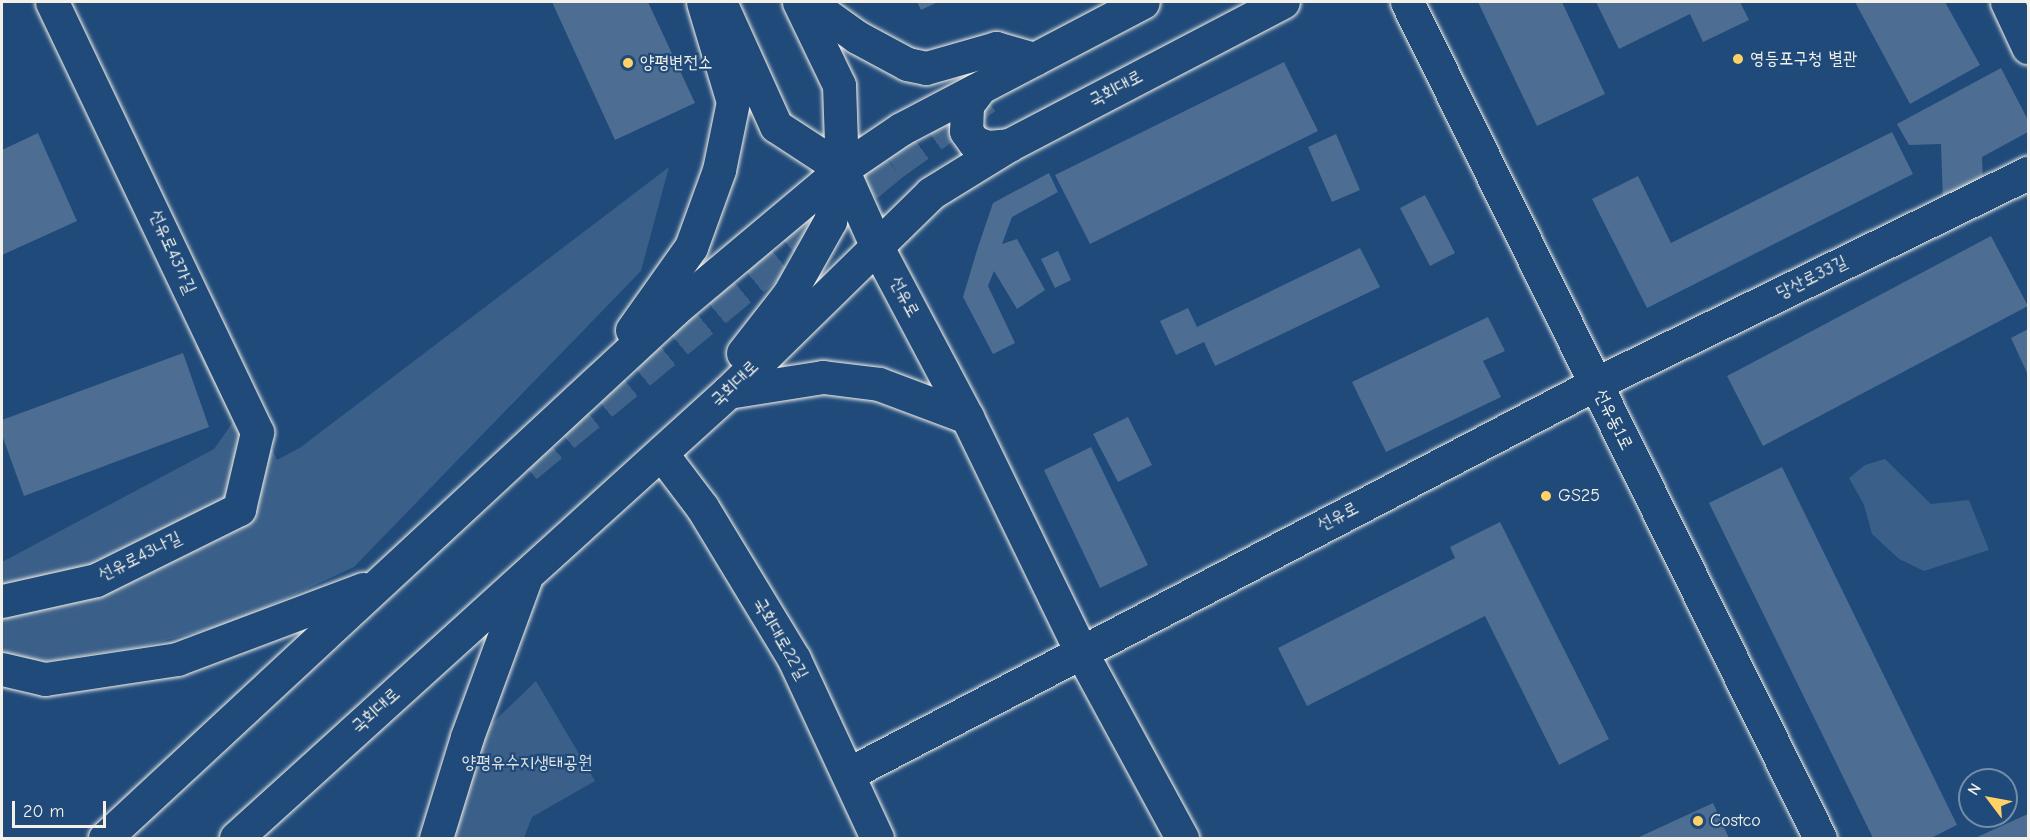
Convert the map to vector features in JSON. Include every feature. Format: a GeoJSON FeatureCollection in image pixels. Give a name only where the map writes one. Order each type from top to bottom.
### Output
{"type":"FeatureCollection","features":[{"type":"Feature","properties":{"kind":"main road"},"geometry":{"type":"LineString","coordinates":[[592,385],[692,247],[719,170],[733,102],[703,2]]}},
{"type":"Feature","properties":{"kind":"main road"},"geometry":{"type":"LineString","coordinates":[[720,2],[776,126],[842,169]]}},
{"type":"Feature","properties":{"kind":"main road","name":"선유로"},"geometry":{"type":"LineString","coordinates":[[799,2],[839,85],[842,169],[876,246],[967,417],[1080,650],[1182,838]]}},
{"type":"Feature","properties":{"kind":"main road"},"geometry":{"type":"LineString","coordinates":[[808,2],[857,37],[906,64],[926,68],[996,48],[1034,59]]}},
{"type":"Feature","properties":{"kind":"main road"},"geometry":{"type":"LineString","coordinates":[[105,838],[592,385],[842,169],[901,129],[1143,2]]}},
{"type":"Feature","properties":{"kind":"main road","name":"국회대로"},"geometry":{"type":"LineString","coordinates":[[236,838],[728,392],[931,193],[1009,145],[1284,2]]}},
{"type":"Feature","properties":{"kind":"main road","name":"선유동1로"},"geometry":{"type":"LineString","coordinates":[[1407,2],[1820,838]]}},
{"type":"Feature","properties":{"kind":"main road"},"geometry":{"type":"LineString","coordinates":[[2007,2],[2028,47]]}},
{"type":"Feature","properties":{"kind":"main road","name":"선유로43가길"},"geometry":{"type":"LineString","coordinates":[[58,3],[257,432],[239,508]]}},
{"type":"Feature","properties":{"kind":"main road"},"geometry":{"type":"LineString","coordinates":[[979,89],[967,105],[966,131],[974,142],[988,147],[1009,145]]}},
{"type":"Feature","properties":{"kind":"main road"},"geometry":{"type":"LineString","coordinates":[[671,444],[789,294],[830,221],[842,169]]}},
{"type":"Feature","properties":{"kind":"main road","name":"당산로33길"},"geometry":{"type":"LineString","coordinates":[[1595,384],[2028,173]]}},
{"type":"Feature","properties":{"kind":"main road"},"geometry":{"type":"LineString","coordinates":[[728,392],[823,377],[879,384],[967,417]]}},
{"type":"Feature","properties":{"kind":"main road","name":"선유로"},"geometry":{"type":"LineString","coordinates":[[1080,650],[1595,384]]}},
{"type":"Feature","properties":{"kind":"main road","name":"국회대로22길"},"geometry":{"type":"LineString","coordinates":[[671,444],[702,507],[794,659],[877,838]]}},
{"type":"Feature","properties":{"kind":"main road","name":"선유로43나길"},"geometry":{"type":"LineString","coordinates":[[2,601],[96,580],[239,508]]}},
{"type":"Feature","properties":{"kind":"main road"},"geometry":{"type":"LineString","coordinates":[[436,838],[467,737],[526,575]]}},
{"type":"Feature","properties":{"kind":"main road"},"geometry":{"type":"LineString","coordinates":[[2,669],[45,679],[177,659],[379,583]]}},
{"type":"Feature","properties":{"kind":"main road"},"geometry":{"type":"LineString","coordinates":[[848,774],[1080,650]]}},
{"type":"Feature","properties":{"kind":"green space"},"geometry":{"type":"Polygon","coordinates":[[[669,167],[641,271],[354,567],[232,623],[144,646],[37,663],[2,653],[2,562],[214,449],[233,422],[195,346],[218,335],[277,460],[301,447],[669,167]]]}},
{"type":"Feature","properties":{"kind":"green space"},"geometry":{"type":"Polygon","coordinates":[[[1885,459],[1931,504],[1969,500],[1989,550],[1924,571],[1899,559],[1872,534],[1864,505],[1849,478],[1865,465],[1885,459]]]}},
{"type":"Feature","properties":{"kind":"green space","name":"양평유수지생태공원"},"geometry":{"type":"Polygon","coordinates":[[[536,681],[595,781],[532,817],[524,838],[450,838],[486,729],[536,681]]]}},
{"type":"Feature","properties":{"kind":"building","name":"양평변전소"},"geometry":{"type":"Polygon","coordinates":[[[552,2],[648,2],[695,103],[615,140],[552,2]]]}},
{"type":"Feature","properties":{"kind":"building"},"geometry":{"type":"Polygon","coordinates":[[[917,2],[938,2],[921,10],[917,2]]]}},
{"type":"Feature","properties":{"kind":"building"},"geometry":{"type":"Polygon","coordinates":[[[1478,2],[1562,2],[1605,94],[1537,126],[1478,2]]]}},
{"type":"Feature","properties":{"kind":"building"},"geometry":{"type":"Polygon","coordinates":[[[1596,2],[1740,2],[1749,20],[1703,42],[1690,14],[1619,49],[1596,2]]]}},
{"type":"Feature","properties":{"kind":"building"},"geometry":{"type":"Polygon","coordinates":[[[1855,2],[1945,2],[1980,65],[1910,104],[1855,2]]]}},
{"type":"Feature","properties":{"kind":"building"},"geometry":{"type":"Polygon","coordinates":[[[1284,62],[1318,131],[1090,244],[1055,175],[1284,62]]]}},
{"type":"Feature","properties":{"kind":"building"},"geometry":{"type":"Polygon","coordinates":[[[2001,68],[2028,120],[2028,132],[1982,157],[1983,182],[1943,202],[1941,144],[1909,145],[1897,124],[2001,68]]]}},
{"type":"Feature","properties":{"kind":"building"},"geometry":{"type":"Polygon","coordinates":[[[1892,132],[1913,174],[1647,308],[1592,199],[1638,176],[1671,243],[1892,132]]]}},
{"type":"Feature","properties":{"kind":"building"},"geometry":{"type":"Polygon","coordinates":[[[38,133],[77,221],[2,255],[2,150],[38,133]]]}},
{"type":"Feature","properties":{"kind":"building"},"geometry":{"type":"Polygon","coordinates":[[[1336,134],[1360,190],[1332,202],[1308,147],[1336,134]]]}},
{"type":"Feature","properties":{"kind":"building"},"geometry":{"type":"Polygon","coordinates":[[[1049,173],[1058,192],[1012,217],[1002,244],[1017,239],[1045,290],[1017,309],[994,271],[988,286],[1015,343],[993,354],[963,297],[978,247],[993,203],[1049,173]]]}},
{"type":"Feature","properties":{"kind":"building"},"geometry":{"type":"Polygon","coordinates":[[[1425,195],[1455,253],[1430,266],[1400,208],[1425,195]]]}},
{"type":"Feature","properties":{"kind":"building"},"geometry":{"type":"Polygon","coordinates":[[[1991,236],[2028,306],[1763,446],[1727,376],[1991,236]]]}},
{"type":"Feature","properties":{"kind":"building"},"geometry":{"type":"Polygon","coordinates":[[[1360,248],[1380,287],[1215,366],[1204,342],[1176,355],[1160,321],[1188,308],[1197,327],[1360,248]]]}},
{"type":"Feature","properties":{"kind":"building"},"geometry":{"type":"Polygon","coordinates":[[[1058,251],[1071,280],[1055,288],[1041,259],[1058,251]]]}},
{"type":"Feature","properties":{"kind":"building"},"geometry":{"type":"Polygon","coordinates":[[[1488,317],[1505,351],[1483,361],[1501,397],[1386,452],[1352,382],[1488,317]]]}},
{"type":"Feature","properties":{"kind":"building"},"geometry":{"type":"Polygon","coordinates":[[[2028,329],[2028,375],[2011,338],[2028,329]]]}},
{"type":"Feature","properties":{"kind":"building"},"geometry":{"type":"Polygon","coordinates":[[[183,353],[209,427],[24,496],[2,435],[2,420],[183,353]]]}},
{"type":"Feature","properties":{"kind":"building"},"geometry":{"type":"Polygon","coordinates":[[[1128,417],[1152,465],[1118,482],[1093,434],[1128,417]]]}},
{"type":"Feature","properties":{"kind":"building"},"geometry":{"type":"Polygon","coordinates":[[[1091,447],[1148,565],[1100,588],[1044,470],[1091,447]]]}},
{"type":"Feature","properties":{"kind":"building"},"geometry":{"type":"Polygon","coordinates":[[[1782,467],[1957,825],[1931,838],[1873,838],[1709,503],[1782,467]]]}},
{"type":"Feature","properties":{"kind":"building"},"geometry":{"type":"Polygon","coordinates":[[[1500,522],[1609,739],[1559,765],[1485,616],[1307,706],[1278,648],[1455,558],[1450,547],[1500,522]]]}},
{"type":"Feature","properties":{"kind":"building","name":"Costco"},"geometry":{"type":"Polygon","coordinates":[[[1713,803],[1729,838],[1637,838],[1713,803]]]}},
{"type":"Feature","properties":{"kind":"building"},"geometry":{"type":"Polygon","coordinates":[[[2028,814],[2028,838],[1975,838],[1997,828],[2018,828],[2018,819],[2028,814]]]}},
{"type":"Feature","properties":{"kind":"tunnel"},"geometry":{"type":"LineString","coordinates":[[526,466],[892,164],[986,97]]}},
{"type":"Feature","properties":{"kind":"place","name":"영등포구청 별관"},"geometry":{"type":"Point","coordinates":[1738,59]}},
{"type":"Feature","properties":{"kind":"place","name":"양평변전소"},"geometry":{"type":"Point","coordinates":[628,63]}},
{"type":"Feature","properties":{"kind":"place","name":"GS25"},"geometry":{"type":"Point","coordinates":[1546,496]}},
{"type":"Feature","properties":{"kind":"place","name":"Costco"},"geometry":{"type":"Point","coordinates":[1698,821]}}]}
